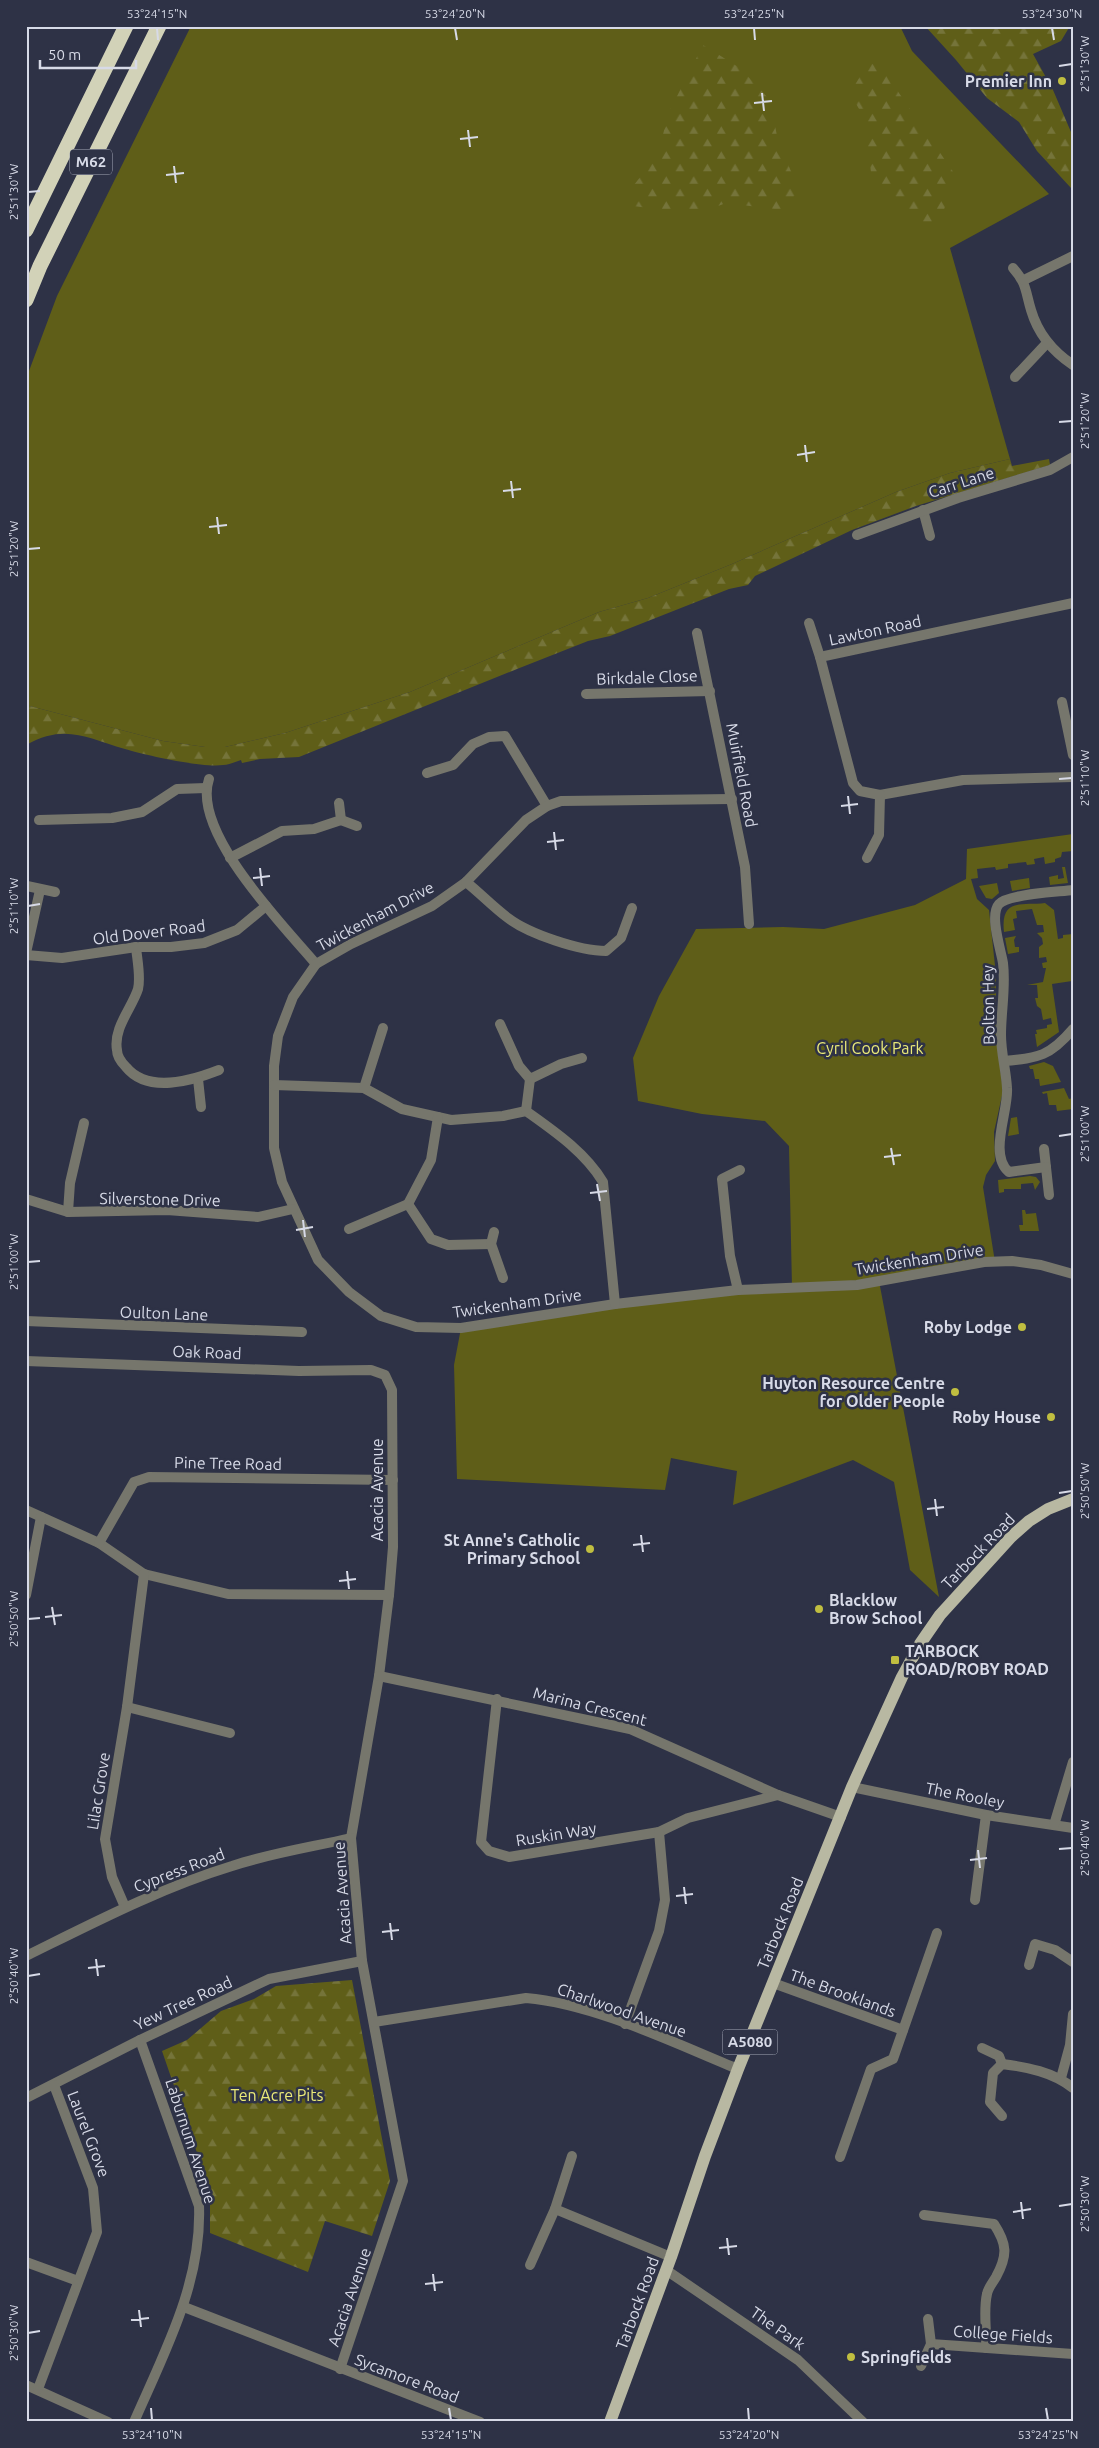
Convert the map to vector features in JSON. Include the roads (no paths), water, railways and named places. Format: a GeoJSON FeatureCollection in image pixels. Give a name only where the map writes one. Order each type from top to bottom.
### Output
{"type":"FeatureCollection","features":[{"type":"Feature","properties":{"kind":"highway","name":"M62"},"geometry":{"type":"LineString","coordinates":[[26,230],[125,26]]}},
{"type":"Feature","properties":{"kind":"highway","name":"M62"},"geometry":{"type":"LineString","coordinates":[[26,300],[40,266],[147,48],[160,26]]}},
{"type":"Feature","properties":{"kind":"main road","name":"Tarbock Road"},"geometry":{"type":"LineString","coordinates":[[610,2422],[671,2257],[705,2156],[738,2070],[852,1787],[902,1677],[920,1644],[940,1615],[1011,1537],[1029,1521],[1048,1509],[1073,1499]]}},
{"type":"Feature","properties":{"kind":"street"},"geometry":{"type":"LineString","coordinates":[[1024,280],[1073,256]]}},
{"type":"Feature","properties":{"kind":"street"},"geometry":{"type":"LineString","coordinates":[[1013,268],[1024,280],[1031,311],[1047,343],[1073,365]]}},
{"type":"Feature","properties":{"kind":"street"},"geometry":{"type":"LineString","coordinates":[[1015,377],[1047,343]]}},
{"type":"Feature","properties":{"kind":"street","name":"Carr Lane"},"geometry":{"type":"LineString","coordinates":[[857,535],[923,510],[1050,470],[1073,457]]}},
{"type":"Feature","properties":{"kind":"street"},"geometry":{"type":"LineString","coordinates":[[923,510],[930,536]]}},
{"type":"Feature","properties":{"kind":"street","name":"Lawton Road"},"geometry":{"type":"LineString","coordinates":[[880,795],[860,791],[853,783],[820,657],[1073,603]]}},
{"type":"Feature","properties":{"kind":"street"},"geometry":{"type":"LineString","coordinates":[[810,623],[820,657]]}},
{"type":"Feature","properties":{"kind":"street","name":"Muirfield Road"},"geometry":{"type":"LineString","coordinates":[[697,633],[745,868],[749,924]]}},
{"type":"Feature","properties":{"kind":"street","name":"Birkdale Close"},"geometry":{"type":"LineString","coordinates":[[586,694],[710,690]]}},
{"type":"Feature","properties":{"kind":"street"},"geometry":{"type":"LineString","coordinates":[[1062,702],[1073,754]]}},
{"type":"Feature","properties":{"kind":"street"},"geometry":{"type":"LineString","coordinates":[[427,773],[452,765],[473,744],[489,737],[505,736],[547,806]]}},
{"type":"Feature","properties":{"kind":"street"},"geometry":{"type":"LineString","coordinates":[[866,858],[878,835],[880,795],[963,780],[1073,777]]}},
{"type":"Feature","properties":{"kind":"street"},"geometry":{"type":"LineString","coordinates":[[39,820],[112,818],[142,812],[177,788],[208,784],[215,832],[230,858],[266,906],[316,964]]}},
{"type":"Feature","properties":{"kind":"street","name":"Twickenham Drive"},"geometry":{"type":"LineString","coordinates":[[732,799],[561,801],[547,806],[526,820],[466,882],[432,906],[351,944],[316,964],[293,997],[278,1036],[274,1066],[274,1148],[282,1182],[318,1260],[349,1292],[381,1316],[416,1327],[461,1328],[615,1304],[738,1290],[857,1285],[959,1265],[1003,1261],[1042,1265],[1073,1274]]}},
{"type":"Feature","properties":{"kind":"street"},"geometry":{"type":"LineString","coordinates":[[339,803],[341,820]]}},
{"type":"Feature","properties":{"kind":"street"},"geometry":{"type":"LineString","coordinates":[[230,858],[282,830],[314,830],[341,820],[357,826]]}},
{"type":"Feature","properties":{"kind":"street"},"geometry":{"type":"LineString","coordinates":[[466,882],[509,919],[551,939],[591,951],[606,951],[621,938],[632,908]]}},
{"type":"Feature","properties":{"kind":"street"},"geometry":{"type":"LineString","coordinates":[[27,886],[55,892]]}},
{"type":"Feature","properties":{"kind":"street"},"geometry":{"type":"LineString","coordinates":[[26,954],[40,890]]}},
{"type":"Feature","properties":{"kind":"street","name":"Bolton Hey"},"geometry":{"type":"LineString","coordinates":[[1046,1167],[1009,1172],[1004,1167],[1000,1137],[1008,1098],[1001,1037],[1004,980],[996,927],[996,909],[998,905],[1009,899],[1073,890]]}},
{"type":"Feature","properties":{"kind":"street","name":"Old Dover Road"},"geometry":{"type":"LineString","coordinates":[[26,954],[62,958],[136,947],[171,947],[204,943],[237,930],[266,906]]}},
{"type":"Feature","properties":{"kind":"street"},"geometry":{"type":"LineString","coordinates":[[136,947],[138,988],[124,1016],[116,1050],[123,1065],[134,1076],[150,1082],[198,1079],[219,1070]]}},
{"type":"Feature","properties":{"kind":"street"},"geometry":{"type":"LineString","coordinates":[[500,1024],[519,1066],[530,1079],[526,1111]]}},
{"type":"Feature","properties":{"kind":"street"},"geometry":{"type":"LineString","coordinates":[[364,1088],[383,1028]]}},
{"type":"Feature","properties":{"kind":"street"},"geometry":{"type":"LineString","coordinates":[[1004,1061],[1026,1059],[1050,1051],[1073,1029]]}},
{"type":"Feature","properties":{"kind":"street"},"geometry":{"type":"LineString","coordinates":[[530,1079],[561,1064],[582,1058]]}},
{"type":"Feature","properties":{"kind":"street"},"geometry":{"type":"LineString","coordinates":[[198,1079],[201,1107]]}},
{"type":"Feature","properties":{"kind":"street"},"geometry":{"type":"LineString","coordinates":[[274,1085],[364,1088],[402,1109],[451,1120],[503,1116],[526,1111],[556,1132],[594,1168],[603,1182],[615,1304]]}},
{"type":"Feature","properties":{"kind":"street"},"geometry":{"type":"LineString","coordinates":[[349,1229],[408,1204],[419,1186],[430,1160],[438,1117]]}},
{"type":"Feature","properties":{"kind":"street"},"geometry":{"type":"LineString","coordinates":[[68,1212],[70,1183],[84,1123]]}},
{"type":"Feature","properties":{"kind":"street"},"geometry":{"type":"LineString","coordinates":[[1044,1149],[1050,1195]]}},
{"type":"Feature","properties":{"kind":"street"},"geometry":{"type":"LineString","coordinates":[[738,1290],[730,1256],[722,1179],[740,1170]]}},
{"type":"Feature","properties":{"kind":"street","name":"Silverstone Drive"},"geometry":{"type":"LineString","coordinates":[[26,1199],[68,1212],[167,1210],[258,1218],[293,1209]]}},
{"type":"Feature","properties":{"kind":"street"},"geometry":{"type":"LineString","coordinates":[[408,1204],[432,1239],[448,1245],[491,1244]]}},
{"type":"Feature","properties":{"kind":"street"},"geometry":{"type":"LineString","coordinates":[[494,1232],[491,1244],[503,1278]]}},
{"type":"Feature","properties":{"kind":"street","name":"Oulton Lane"},"geometry":{"type":"LineString","coordinates":[[26,1321],[302,1332]]}},
{"type":"Feature","properties":{"kind":"street","name":"Oak Road"},"geometry":{"type":"LineString","coordinates":[[26,1361],[299,1371],[371,1370],[385,1376]]}},
{"type":"Feature","properties":{"kind":"street","name":"Acacia Avenue"},"geometry":{"type":"LineString","coordinates":[[340,2369],[403,2181],[362,1962],[351,1838],[379,1676],[389,1595],[393,1480],[392,1390],[385,1376]]}},
{"type":"Feature","properties":{"kind":"street","name":"Pine Tree Road"},"geometry":{"type":"LineString","coordinates":[[99,1544],[134,1482],[148,1478],[393,1480]]}},
{"type":"Feature","properties":{"kind":"street"},"geometry":{"type":"LineString","coordinates":[[26,1510],[99,1544],[144,1574],[228,1594],[389,1595]]}},
{"type":"Feature","properties":{"kind":"street"},"geometry":{"type":"LineString","coordinates":[[26,1595],[41,1517]]}},
{"type":"Feature","properties":{"kind":"street","name":"Lilac Grove"},"geometry":{"type":"LineString","coordinates":[[125,1907],[112,1877],[106,1839],[127,1707],[144,1574]]}},
{"type":"Feature","properties":{"kind":"street","name":"Marina Crescent"},"geometry":{"type":"LineString","coordinates":[[379,1676],[497,1699],[630,1729],[778,1795],[841,1817]]}},
{"type":"Feature","properties":{"kind":"street","name":"Ruskin Way"},"geometry":{"type":"LineString","coordinates":[[497,1699],[481,1842],[489,1851],[510,1856],[659,1832],[688,1818],[778,1795]]}},
{"type":"Feature","properties":{"kind":"street"},"geometry":{"type":"LineString","coordinates":[[127,1707],[230,1733]]}},
{"type":"Feature","properties":{"kind":"street"},"geometry":{"type":"LineString","coordinates":[[1054,1825],[1073,1762]]}},
{"type":"Feature","properties":{"kind":"street","name":"The Rooley"},"geometry":{"type":"LineString","coordinates":[[852,1787],[986,1816],[1073,1828]]}},
{"type":"Feature","properties":{"kind":"street"},"geometry":{"type":"LineString","coordinates":[[975,1900],[986,1816]]}},
{"type":"Feature","properties":{"kind":"street"},"geometry":{"type":"LineString","coordinates":[[625,2024],[659,1930],[665,1900],[659,1832]]}},
{"type":"Feature","properties":{"kind":"street","name":"Cypress Road"},"geometry":{"type":"LineString","coordinates":[[26,1956],[125,1907],[234,1865],[351,1838]]}},
{"type":"Feature","properties":{"kind":"street","name":"The Brooklands"},"geometry":{"type":"LineString","coordinates":[[840,2157],[871,2069],[893,2058],[937,1933]]}},
{"type":"Feature","properties":{"kind":"street"},"geometry":{"type":"LineString","coordinates":[[1029,1965],[1035,1944],[1055,1950],[1073,1962]]}},
{"type":"Feature","properties":{"kind":"street","name":"Yew Tree Road"},"geometry":{"type":"LineString","coordinates":[[26,2098],[140,2040],[269,1979],[362,1962]]}},
{"type":"Feature","properties":{"kind":"street","name":"The Brooklands"},"geometry":{"type":"LineString","coordinates":[[773,1983],[903,2030]]}},
{"type":"Feature","properties":{"kind":"street","name":"Charlwood Avenue"},"geometry":{"type":"LineString","coordinates":[[374,2022],[526,1998],[551,2000],[625,2024],[738,2070]]}},
{"type":"Feature","properties":{"kind":"street"},"geometry":{"type":"LineString","coordinates":[[1061,2078],[1070,2045],[1073,2014]]}},
{"type":"Feature","properties":{"kind":"street","name":"Laburnum Avenue"},"geometry":{"type":"LineString","coordinates":[[134,2422],[184,2307],[198,2249],[200,2231],[199,2206],[140,2040]]}},
{"type":"Feature","properties":{"kind":"street"},"geometry":{"type":"LineString","coordinates":[[982,2048],[999,2056],[1002,2064]]}},
{"type":"Feature","properties":{"kind":"street"},"geometry":{"type":"LineString","coordinates":[[1002,2064],[1061,2078],[1073,2088]]}},
{"type":"Feature","properties":{"kind":"street"},"geometry":{"type":"LineString","coordinates":[[1002,2064],[993,2073],[990,2102],[1002,2116]]}},
{"type":"Feature","properties":{"kind":"street","name":"Laurel Grove"},"geometry":{"type":"LineString","coordinates":[[38,2389],[97,2232],[93,2188],[54,2085]]}},
{"type":"Feature","properties":{"kind":"street"},"geometry":{"type":"LineString","coordinates":[[530,2265],[555,2209],[572,2156]]}},
{"type":"Feature","properties":{"kind":"street"},"geometry":{"type":"LineString","coordinates":[[555,2209],[671,2257]]}},
{"type":"Feature","properties":{"kind":"street"},"geometry":{"type":"LineString","coordinates":[[924,2215],[994,2224],[1000,2233],[1006,2246],[1001,2267],[987,2292],[985,2307],[986,2348]]}},
{"type":"Feature","properties":{"kind":"street"},"geometry":{"type":"LineString","coordinates":[[26,2262],[78,2281]]}},
{"type":"Feature","properties":{"kind":"street","name":"The Park"},"geometry":{"type":"LineString","coordinates":[[666,2270],[798,2360],[863,2422]]}},
{"type":"Feature","properties":{"kind":"street","name":"Sycamore Road"},"geometry":{"type":"LineString","coordinates":[[184,2307],[480,2422]]}},
{"type":"Feature","properties":{"kind":"street"},"geometry":{"type":"LineString","coordinates":[[921,2366],[931,2344],[928,2319]]}},
{"type":"Feature","properties":{"kind":"street","name":"College Fields"},"geometry":{"type":"LineString","coordinates":[[931,2344],[1073,2354]]}},
{"type":"Feature","properties":{"kind":"street"},"geometry":{"type":"LineString","coordinates":[[26,2385],[108,2422]]}},
{"type":"Feature","properties":{"kind":"place","name":"Premier Inn"},"geometry":{"type":"Point","coordinates":[1062,81]}},
{"type":"Feature","properties":{"kind":"place","name":"Roby Lodge"},"geometry":{"type":"Point","coordinates":[1022,1327]}},
{"type":"Feature","properties":{"kind":"place","name":"Huyton Resource Centre for Older People"},"geometry":{"type":"Point","coordinates":[955,1392]}},
{"type":"Feature","properties":{"kind":"place","name":"Roby House"},"geometry":{"type":"Point","coordinates":[1051,1417]}},
{"type":"Feature","properties":{"kind":"place","name":"St Anne's Catholic Primary School"},"geometry":{"type":"Point","coordinates":[590,1549]}},
{"type":"Feature","properties":{"kind":"place","name":"Blacklow Brow School"},"geometry":{"type":"Point","coordinates":[819,1609]}},
{"type":"Feature","properties":{"kind":"place","name":"TARBOCK ROAD/ROBY ROAD"},"geometry":{"type":"Point","coordinates":[895,1660]}},
{"type":"Feature","properties":{"kind":"place","name":"Springfields"},"geometry":{"type":"Point","coordinates":[851,2357]}},
{"type":"Feature","properties":{"kind":"park label","name":"Cyril Cook Park"},"geometry":{"type":"Point","coordinates":[870,1048]}},
{"type":"Feature","properties":{"kind":"park label","name":"Ten Acre Pits"},"geometry":{"type":"Point","coordinates":[277,2095]}}]}
